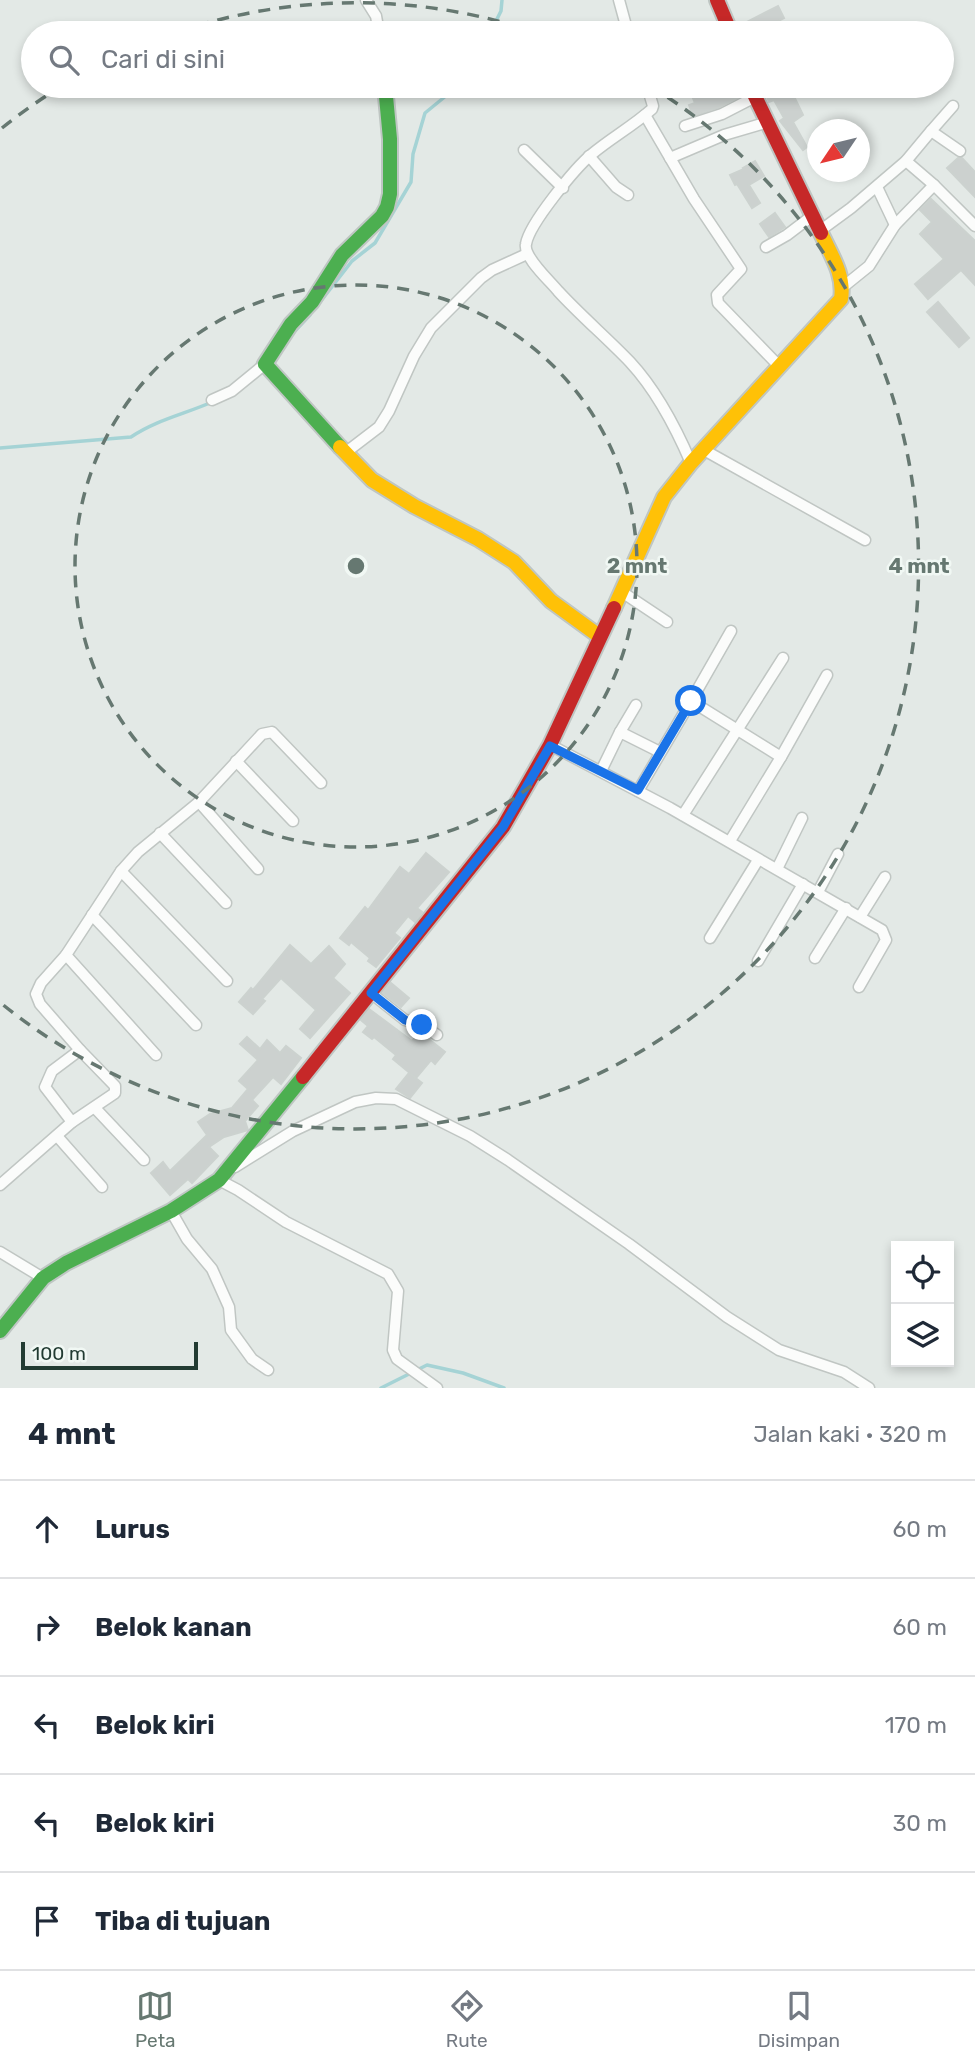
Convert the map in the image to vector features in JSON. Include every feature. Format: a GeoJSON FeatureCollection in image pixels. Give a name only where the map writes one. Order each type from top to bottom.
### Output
{"type":"FeatureCollection","features":[{"type":"Feature","properties":{"kind":"street"},"geometry":{"type":"LineString","coordinates":[[366,0],[377,21]]}},
{"type":"Feature","properties":{"kind":"street"},"geometry":{"type":"LineString","coordinates":[[619,0],[625,21]]}},
{"type":"Feature","properties":{"kind":"street"},"geometry":{"type":"LineString","coordinates":[[718,0],[726,21]]}},
{"type":"Feature","properties":{"kind":"street"},"geometry":{"type":"LineString","coordinates":[[212,400],[232,391],[265,364],[291,324],[312,302],[342,255],[382,216],[390,194],[390,139],[386,98]]}},
{"type":"Feature","properties":{"kind":"street"},"geometry":{"type":"LineString","coordinates":[[651,98],[653,106],[645,115],[589,156],[535,222],[525,244],[527,254],[563,295],[632,364],[651,388],[691,463]]}},
{"type":"Feature","properties":{"kind":"street"},"geometry":{"type":"LineString","coordinates":[[685,126],[722,114],[745,98]]}},
{"type":"Feature","properties":{"kind":"street"},"geometry":{"type":"LineString","coordinates":[[222,1177],[503,827],[550,746],[664,497],[778,365],[841,299],[843,287],[840,273],[756,98]]}},
{"type":"Feature","properties":{"kind":"street"},"geometry":{"type":"LineString","coordinates":[[821,230],[906,161],[953,106]]}},
{"type":"Feature","properties":{"kind":"street"},"geometry":{"type":"LineString","coordinates":[[645,115],[694,199],[741,269],[717,295],[718,303],[778,365]]}},
{"type":"Feature","properties":{"kind":"street"},"geometry":{"type":"LineString","coordinates":[[670,158],[724,135],[768,122]]}},
{"type":"Feature","properties":{"kind":"street"},"geometry":{"type":"LineString","coordinates":[[931,131],[960,151]]}},
{"type":"Feature","properties":{"kind":"street"},"geometry":{"type":"LineString","coordinates":[[524,150],[563,188]]}},
{"type":"Feature","properties":{"kind":"street"},"geometry":{"type":"LineString","coordinates":[[589,156],[616,187],[628,195]]}},
{"type":"Feature","properties":{"kind":"street"},"geometry":{"type":"LineString","coordinates":[[906,161],[934,184],[975,226]]}},
{"type":"Feature","properties":{"kind":"street"},"geometry":{"type":"LineString","coordinates":[[843,287],[869,266],[895,225],[934,184]]}},
{"type":"Feature","properties":{"kind":"street"},"geometry":{"type":"LineString","coordinates":[[877,187],[895,225]]}},
{"type":"Feature","properties":{"kind":"street"},"geometry":{"type":"LineString","coordinates":[[766,247],[787,235],[812,215]]}},
{"type":"Feature","properties":{"kind":"street"},"geometry":{"type":"LineString","coordinates":[[345,453],[379,427],[431,328],[481,278],[527,254]]}},
{"type":"Feature","properties":{"kind":"street"},"geometry":{"type":"LineString","coordinates":[[265,364],[345,453],[384,489],[478,539],[514,562],[551,601],[599,636]]}},
{"type":"Feature","properties":{"kind":"street"},"geometry":{"type":"LineString","coordinates":[[704,450],[865,540]]}},
{"type":"Feature","properties":{"kind":"street"},"geometry":{"type":"LineString","coordinates":[[622,592],[667,622]]}},
{"type":"Feature","properties":{"kind":"street"},"geometry":{"type":"LineString","coordinates":[[638,790],[731,631]]}},
{"type":"Feature","properties":{"kind":"street"},"geometry":{"type":"LineString","coordinates":[[683,815],[783,658]]}},
{"type":"Feature","properties":{"kind":"street"},"geometry":{"type":"LineString","coordinates":[[730,841],[827,674]]}},
{"type":"Feature","properties":{"kind":"street"},"geometry":{"type":"LineString","coordinates":[[691,701],[781,757]]}},
{"type":"Feature","properties":{"kind":"street"},"geometry":{"type":"LineString","coordinates":[[601,771],[636,705]]}},
{"type":"Feature","properties":{"kind":"street"},"geometry":{"type":"LineString","coordinates":[[0,1185],[72,1122],[115,1093],[116,1089],[37,1000],[36,994],[41,983],[66,955],[121,871],[160,833],[199,802],[262,734],[272,732],[321,783]]}},
{"type":"Feature","properties":{"kind":"street"},"geometry":{"type":"LineString","coordinates":[[620,732],[660,751]]}},
{"type":"Feature","properties":{"kind":"street"},"geometry":{"type":"LineString","coordinates":[[550,746],[638,790],[882,930],[886,940],[859,986]]}},
{"type":"Feature","properties":{"kind":"street"},"geometry":{"type":"LineString","coordinates":[[236,761],[293,821]]}},
{"type":"Feature","properties":{"kind":"street"},"geometry":{"type":"LineString","coordinates":[[199,802],[258,869]]}},
{"type":"Feature","properties":{"kind":"street"},"geometry":{"type":"LineString","coordinates":[[777,869],[802,818]]}},
{"type":"Feature","properties":{"kind":"street"},"geometry":{"type":"LineString","coordinates":[[160,833],[226,903]]}},
{"type":"Feature","properties":{"kind":"street"},"geometry":{"type":"LineString","coordinates":[[818,892],[838,854]]}},
{"type":"Feature","properties":{"kind":"street"},"geometry":{"type":"LineString","coordinates":[[710,938],[758,860]]}},
{"type":"Feature","properties":{"kind":"street"},"geometry":{"type":"LineString","coordinates":[[121,871],[227,981]]}},
{"type":"Feature","properties":{"kind":"street"},"geometry":{"type":"LineString","coordinates":[[860,917],[884,877]]}},
{"type":"Feature","properties":{"kind":"street"},"geometry":{"type":"LineString","coordinates":[[758,961],[803,884]]}},
{"type":"Feature","properties":{"kind":"street"},"geometry":{"type":"LineString","coordinates":[[816,958],[845,908]]}},
{"type":"Feature","properties":{"kind":"street"},"geometry":{"type":"LineString","coordinates":[[92,915],[196,1025]]}},
{"type":"Feature","properties":{"kind":"street"},"geometry":{"type":"LineString","coordinates":[[66,955],[156,1055]]}},
{"type":"Feature","properties":{"kind":"street"},"geometry":{"type":"LineString","coordinates":[[371,993],[405,1020],[422,1025],[437,1035]]}},
{"type":"Feature","properties":{"kind":"street"},"geometry":{"type":"LineString","coordinates":[[72,1122],[45,1087],[52,1071],[80,1049]]}},
{"type":"Feature","properties":{"kind":"street"},"geometry":{"type":"LineString","coordinates":[[0,1331],[43,1278],[66,1263],[171,1210],[293,1131],[355,1102],[376,1098],[396,1099],[425,1112],[508,1160],[629,1244],[727,1317],[779,1350],[844,1372],[869,1388]]}},
{"type":"Feature","properties":{"kind":"street"},"geometry":{"type":"LineString","coordinates":[[95,1108],[144,1160]]}},
{"type":"Feature","properties":{"kind":"street"},"geometry":{"type":"LineString","coordinates":[[57,1136],[102,1187]]}},
{"type":"Feature","properties":{"kind":"street"},"geometry":{"type":"LineString","coordinates":[[222,1177],[286,1222],[388,1274],[398,1291],[393,1350],[397,1359],[437,1388]]}},
{"type":"Feature","properties":{"kind":"street"},"geometry":{"type":"LineString","coordinates":[[171,1210],[187,1239],[212,1269],[229,1307],[231,1330],[252,1359],[268,1370]]}},
{"type":"Feature","properties":{"kind":"street"},"geometry":{"type":"LineString","coordinates":[[0,1252],[43,1278]]}},
{"type":"Feature","properties":{"kind":"building"},"geometry":{"type":"Polygon","coordinates":[[[778,6],[784,18],[778,21],[749,21],[778,6]]]}},
{"type":"Feature","properties":{"kind":"building"},"geometry":{"type":"Polygon","coordinates":[[[693,98],[737,98],[693,116],[689,105],[695,103],[693,98]]]}},
{"type":"Feature","properties":{"kind":"building"},"geometry":{"type":"Polygon","coordinates":[[[767,98],[795,98],[803,115],[793,122],[807,147],[803,150],[780,121],[784,118],[774,100],[769,102],[767,98]]]}},
{"type":"Feature","properties":{"kind":"building"},"geometry":{"type":"Polygon","coordinates":[[[958,158],[962,158],[975,172],[975,197],[947,168],[958,158]]]}},
{"type":"Feature","properties":{"kind":"building"},"geometry":{"type":"Polygon","coordinates":[[[755,161],[764,176],[749,185],[760,203],[752,208],[730,175],[755,161]]]}},
{"type":"Feature","properties":{"kind":"building"},"geometry":{"type":"Polygon","coordinates":[[[931,199],[975,241],[975,285],[961,270],[928,299],[915,284],[944,259],[920,234],[932,222],[920,210],[931,199]]]}},
{"type":"Feature","properties":{"kind":"building"},"geometry":{"type":"Polygon","coordinates":[[[775,213],[785,227],[769,237],[760,224],[775,213]]]}},
{"type":"Feature","properties":{"kind":"building"},"geometry":{"type":"Polygon","coordinates":[[[938,302],[969,338],[959,347],[927,312],[938,302]]]}},
{"type":"Feature","properties":{"kind":"building"},"geometry":{"type":"Polygon","coordinates":[[[426,853],[449,872],[417,908],[422,912],[415,922],[408,916],[394,933],[400,938],[376,967],[368,961],[370,958],[351,942],[349,945],[340,938],[365,907],[368,910],[400,867],[409,874],[426,853]]]}},
{"type":"Feature","properties":{"kind":"building"},"geometry":{"type":"Polygon","coordinates":[[[290,945],[311,964],[329,946],[345,964],[333,978],[350,993],[310,1038],[300,1029],[316,1010],[281,978],[262,999],[265,1001],[253,1014],[239,1002],[251,988],[253,990],[290,945]]]}},
{"type":"Feature","properties":{"kind":"building"},"geometry":{"type":"Polygon","coordinates":[[[391,983],[409,998],[401,1007],[383,993],[391,983]]]}},
{"type":"Feature","properties":{"kind":"building"},"geometry":{"type":"Polygon","coordinates":[[[369,1009],[412,1041],[420,1032],[445,1052],[435,1064],[431,1060],[416,1078],[393,1059],[396,1055],[374,1037],[372,1039],[363,1032],[368,1026],[361,1020],[369,1009]]]}},
{"type":"Feature","properties":{"kind":"building"},"geometry":{"type":"Polygon","coordinates":[[[247,1037],[260,1049],[267,1040],[280,1053],[286,1046],[301,1058],[281,1084],[273,1077],[252,1100],[258,1106],[245,1121],[248,1130],[224,1137],[209,1147],[218,1156],[192,1183],[188,1179],[170,1195],[151,1173],[163,1162],[170,1171],[207,1135],[198,1122],[210,1114],[232,1108],[248,1089],[239,1081],[258,1060],[240,1044],[247,1037]]]}},
{"type":"Feature","properties":{"kind":"building"},"geometry":{"type":"Polygon","coordinates":[[[409,1073],[422,1083],[410,1098],[396,1089],[409,1073]]]}},
{"type":"Feature","properties":{"kind":"waterway"},"geometry":{"type":"LineString","coordinates":[[496,21],[502,0]]}},
{"type":"Feature","properties":{"kind":"waterway"},"geometry":{"type":"LineString","coordinates":[[317,306],[352,261],[375,243],[411,182],[413,154],[425,113],[443,98]]}},
{"type":"Feature","properties":{"kind":"waterway"},"geometry":{"type":"LineString","coordinates":[[294,332],[310,315]]}},
{"type":"Feature","properties":{"kind":"waterway"},"geometry":{"type":"LineString","coordinates":[[0,448],[131,437],[160,422],[212,402]]}},
{"type":"Feature","properties":{"kind":"waterway"},"geometry":{"type":"LineString","coordinates":[[381,1388],[427,1365],[463,1373],[504,1388]]}},
{"type":"Feature","properties":{"kind":"traffic: fast"},"geometry":{"type":"LineString","coordinates":[[340,447],[265,364],[291,324],[312,302],[342,255],[382,216],[387,207],[390,194],[390,139],[386,98]]}},
{"type":"Feature","properties":{"kind":"traffic: fast"},"geometry":{"type":"LineString","coordinates":[[0,1331],[43,1278],[66,1263],[171,1211],[219,1180],[303,1077]]}},
{"type":"Feature","properties":{"kind":"traffic: slow"},"geometry":{"type":"LineString","coordinates":[[614,608],[664,497],[691,463],[841,299],[839,273],[821,233]]}},
{"type":"Feature","properties":{"kind":"traffic: slow"},"geometry":{"type":"LineString","coordinates":[[340,447],[372,480],[514,562],[551,601],[599,636]]}},
{"type":"Feature","properties":{"kind":"traffic: jam"},"geometry":{"type":"LineString","coordinates":[[717,0],[726,21]]}},
{"type":"Feature","properties":{"kind":"traffic: jam"},"geometry":{"type":"LineString","coordinates":[[756,98],[821,233]]}},
{"type":"Feature","properties":{"kind":"traffic: jam"},"geometry":{"type":"LineString","coordinates":[[303,1077],[503,827],[550,745],[614,608]]}},
{"type":"Feature","properties":{"kind":"route"},"geometry":{"type":"LineString","coordinates":[[422,1025],[405,1020],[371,993],[503,827],[550,746],[638,790],[691,701]]}}]}
